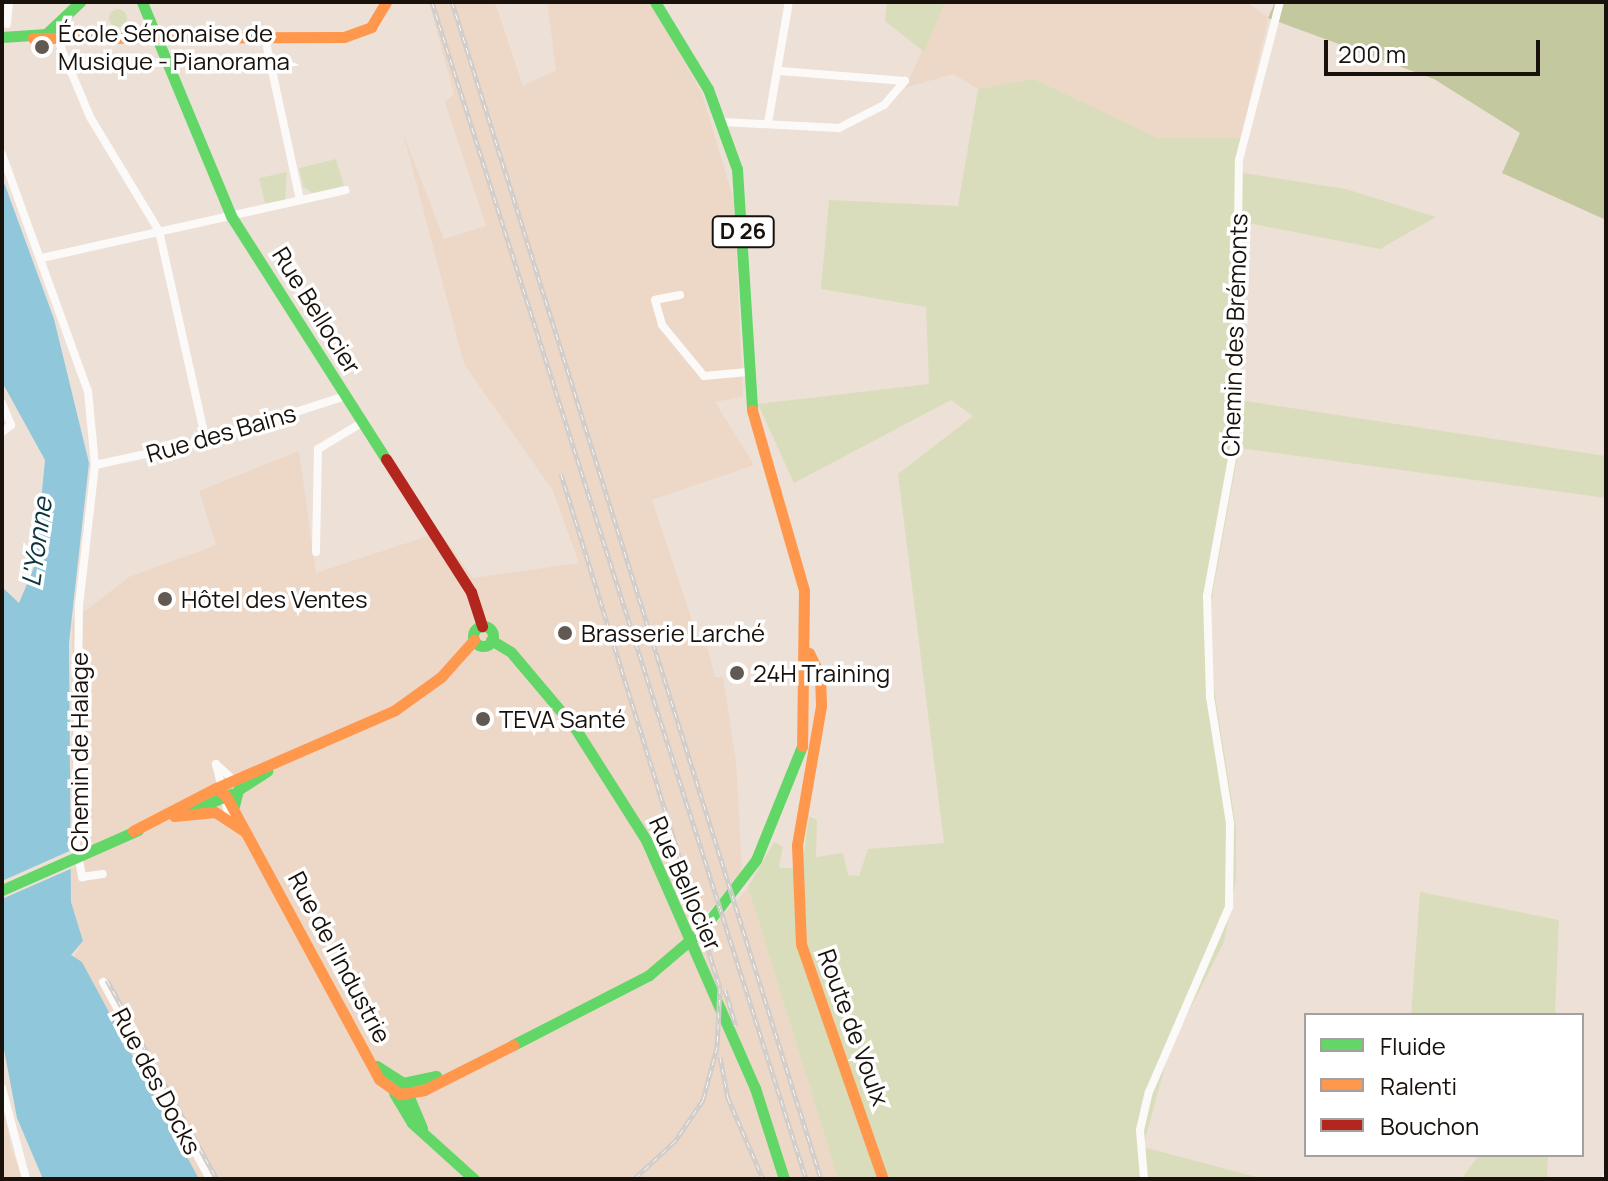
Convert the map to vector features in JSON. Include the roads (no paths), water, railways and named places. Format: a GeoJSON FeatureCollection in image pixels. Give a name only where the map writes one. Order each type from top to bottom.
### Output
{"type":"FeatureCollection","features":[{"type":"Feature","properties":{"kind":"main road"},"geometry":{"type":"LineString","coordinates":[[33,38],[60,23],[80,2]]}},
{"type":"Feature","properties":{"kind":"main road","name":"Rue Bellocier"},"geometry":{"type":"LineString","coordinates":[[142,2],[160,37],[231,216],[471,592],[482,626],[491,640],[511,652],[575,728],[646,840],[755,1088],[784,1179]]}},
{"type":"Feature","properties":{"kind":"main road"},"geometry":{"type":"LineString","coordinates":[[2,37],[351,36],[381,17],[386,2]]}},
{"type":"Feature","properties":{"kind":"main road","name":"D 26"},"geometry":{"type":"LineString","coordinates":[[655,2],[682,42]]}},
{"type":"Feature","properties":{"kind":"main road","name":"D 26"},"geometry":{"type":"LineString","coordinates":[[663,2],[723,122],[741,200],[748,372],[763,464],[804,590],[809,653]]}},
{"type":"Feature","properties":{"kind":"main road"},"geometry":{"type":"LineString","coordinates":[[60,23],[62,37]]}},
{"type":"Feature","properties":{"kind":"main road"},"geometry":{"type":"LineString","coordinates":[[133,831],[225,801],[235,785],[410,700],[474,640],[482,626]]}},
{"type":"Feature","properties":{"kind":"main road"},"geometry":{"type":"LineString","coordinates":[[474,640],[491,640]]}},
{"type":"Feature","properties":{"kind":"main road"},"geometry":{"type":"LineString","coordinates":[[401,1094],[424,1090],[627,989],[675,955],[742,883],[776,820],[804,740],[809,653]]}},
{"type":"Feature","properties":{"kind":"main road","name":"Route de Voulx"},"geometry":{"type":"LineString","coordinates":[[809,653],[820,676],[821,706],[797,845],[801,944],[883,1179]]}},
{"type":"Feature","properties":{"kind":"main road"},"geometry":{"type":"LineString","coordinates":[[2,890],[133,831],[225,801],[235,785]]}},
{"type":"Feature","properties":{"kind":"main road"},"geometry":{"type":"LineString","coordinates":[[187,812],[225,801]]}},
{"type":"Feature","properties":{"kind":"main road","name":"Rue de l'Industrie"},"geometry":{"type":"LineString","coordinates":[[225,801],[251,837],[369,1058],[401,1094]]}},
{"type":"Feature","properties":{"kind":"main road"},"geometry":{"type":"LineString","coordinates":[[401,1094],[503,1049]]}},
{"type":"Feature","properties":{"kind":"main road"},"geometry":{"type":"LineString","coordinates":[[415,1113],[424,1090]]}},
{"type":"Feature","properties":{"kind":"main road"},"geometry":{"type":"LineString","coordinates":[[401,1094],[424,1132]]}},
{"type":"Feature","properties":{"kind":"main road"},"geometry":{"type":"LineString","coordinates":[[401,1094],[424,1132],[474,1179]]}},
{"type":"Feature","properties":{"kind":"street"},"geometry":{"type":"LineString","coordinates":[[7,24],[9,2]]}},
{"type":"Feature","properties":{"kind":"street"},"geometry":{"type":"LineString","coordinates":[[768,123],[780,71],[789,2]]}},
{"type":"Feature","properties":{"kind":"street","name":"Chemin des Brémonts"},"geometry":{"type":"LineString","coordinates":[[1144,1179],[1140,1130],[1149,1092],[1229,907],[1230,823],[1207,625],[1235,442],[1239,160],[1280,2]]}},
{"type":"Feature","properties":{"kind":"street"},"geometry":{"type":"LineString","coordinates":[[62,37],[90,117],[159,231],[206,441]]}},
{"type":"Feature","properties":{"kind":"street"},"geometry":{"type":"LineString","coordinates":[[265,38],[300,200]]}},
{"type":"Feature","properties":{"kind":"street"},"geometry":{"type":"LineString","coordinates":[[723,122],[839,128],[884,105],[905,81],[780,71]]}},
{"type":"Feature","properties":{"kind":"street"},"geometry":{"type":"LineString","coordinates":[[2,154],[88,391],[95,465]]}},
{"type":"Feature","properties":{"kind":"street"},"geometry":{"type":"LineString","coordinates":[[42,258],[345,190]]}},
{"type":"Feature","properties":{"kind":"street"},"geometry":{"type":"LineString","coordinates":[[680,295],[655,300],[662,325],[704,376],[748,372]]}},
{"type":"Feature","properties":{"kind":"street","name":"Rue des Bains"},"geometry":{"type":"LineString","coordinates":[[95,465],[206,441],[345,396]]}},
{"type":"Feature","properties":{"kind":"street"},"geometry":{"type":"LineString","coordinates":[[2,403],[11,425],[2,432]]}},
{"type":"Feature","properties":{"kind":"street"},"geometry":{"type":"LineString","coordinates":[[316,552],[318,449],[363,422]]}},
{"type":"Feature","properties":{"kind":"street","name":"Chemin de Halage"},"geometry":{"type":"LineString","coordinates":[[95,465],[79,605],[76,845],[82,877],[103,874]]}},
{"type":"Feature","properties":{"kind":"street"},"geometry":{"type":"LineString","coordinates":[[225,801],[216,764],[235,785]]}},
{"type":"Feature","properties":{"kind":"street","name":"Rue des Docks"},"geometry":{"type":"LineString","coordinates":[[103,982],[210,1179]]}},
{"type":"Feature","properties":{"kind":"street"},"geometry":{"type":"LineString","coordinates":[[2,1088],[13,1148],[26,1179]]}},
{"type":"Feature","properties":{"kind":"street"},"geometry":{"type":"LineString","coordinates":[[2,1152],[13,1148]]}},
{"type":"Feature","properties":{"kind":"water"},"geometry":{"type":"Polygon","coordinates":[[[2,177],[54,319],[89,463],[69,643],[71,902],[83,941],[71,955],[82,962],[199,1179],[43,1179],[17,1118],[2,1039],[2,587],[19,603],[35,565],[45,460],[2,382],[2,177]]]}},
{"type":"Feature","properties":{"kind":"railway"},"geometry":{"type":"LineString","coordinates":[[432,2],[806,1179]]}},
{"type":"Feature","properties":{"kind":"railway"},"geometry":{"type":"LineString","coordinates":[[452,2],[821,1179]]}},
{"type":"Feature","properties":{"kind":"railway"},"geometry":{"type":"LineString","coordinates":[[561,474],[720,988],[717,1047],[703,1100],[675,1141],[634,1179]]}},
{"type":"Feature","properties":{"kind":"railway"},"geometry":{"type":"LineString","coordinates":[[107,980],[217,1179]]}},
{"type":"Feature","properties":{"kind":"railway"},"geometry":{"type":"LineString","coordinates":[[725,990],[736,1025]]}},
{"type":"Feature","properties":{"kind":"railway"},"geometry":{"type":"LineString","coordinates":[[720,1057],[728,1098],[763,1179]]}},
{"type":"Feature","properties":{"kind":"place","name":"École Sénonaise de Musique - Pianorama"},"geometry":{"type":"Point","coordinates":[42,47]}},
{"type":"Feature","properties":{"kind":"place","name":"Hôtel des Ventes"},"geometry":{"type":"Point","coordinates":[165,599]}},
{"type":"Feature","properties":{"kind":"place","name":"Brasserie Larché"},"geometry":{"type":"Point","coordinates":[565,633]}},
{"type":"Feature","properties":{"kind":"place","name":"24H Training"},"geometry":{"type":"Point","coordinates":[737,673]}},
{"type":"Feature","properties":{"kind":"place","name":"TEVA Santé"},"geometry":{"type":"Point","coordinates":[483,719]}},
{"type":"Feature","properties":{"kind":"water label","name":"L'Yonne"},"geometry":{"type":"Point","coordinates":[37,542]}}]}
